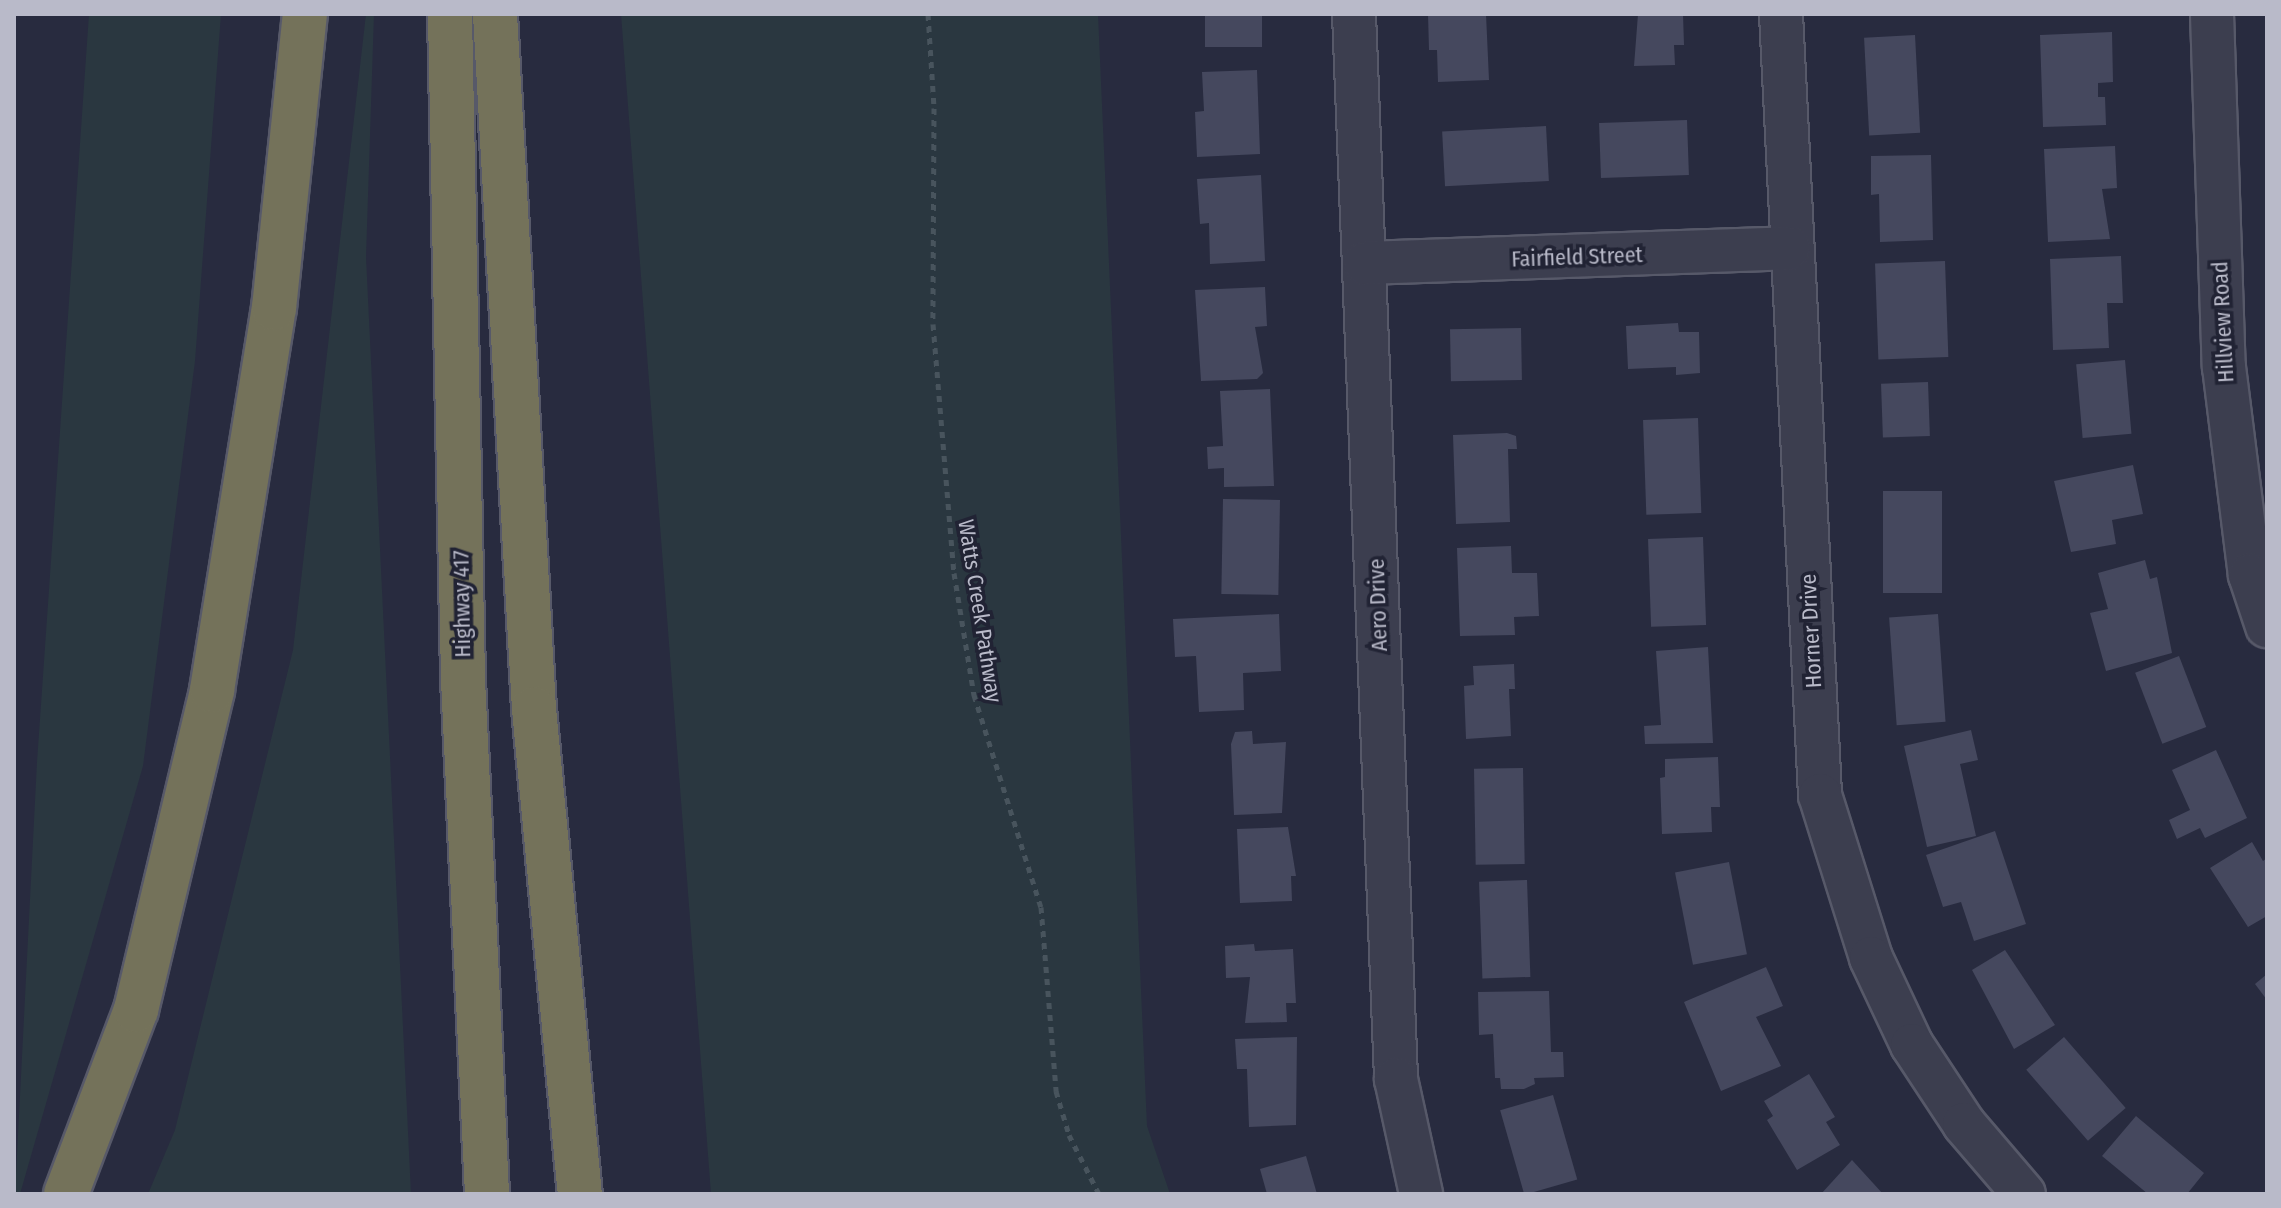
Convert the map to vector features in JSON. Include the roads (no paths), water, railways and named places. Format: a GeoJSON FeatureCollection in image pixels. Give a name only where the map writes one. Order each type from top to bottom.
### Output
{"type":"FeatureCollection","features":[{"type":"Feature","properties":{"kind":"highway"},"geometry":{"type":"LineString","coordinates":[[66,1194],[136,1010],[212,690],[274,308],[305,14]]}},
{"type":"Feature","properties":{"kind":"highway","name":"Highway 417"},"geometry":{"type":"LineString","coordinates":[[450,14],[463,679],[487,1194]]}},
{"type":"Feature","properties":{"kind":"highway"},"geometry":{"type":"LineString","coordinates":[[495,14],[534,709],[580,1194]]}},
{"type":"Feature","properties":{"kind":"street","name":"Aero Drive"},"geometry":{"type":"LineString","coordinates":[[1354,14],[1396,1079],[1421,1194]]}},
{"type":"Feature","properties":{"kind":"street","name":"Horner Drive"},"geometry":{"type":"LineString","coordinates":[[1781,14],[1789,248],[1820,795],[1871,958],[1912,1045],[1964,1124],[2024,1194]]}},
{"type":"Feature","properties":{"kind":"street","name":"Hillview Road"},"geometry":{"type":"LineString","coordinates":[[2212,14],[2224,367],[2250,575],[2267,626]]}},
{"type":"Feature","properties":{"kind":"street","name":"Fairfield Street"},"geometry":{"type":"LineString","coordinates":[[1365,263],[1789,248]]}}]}
